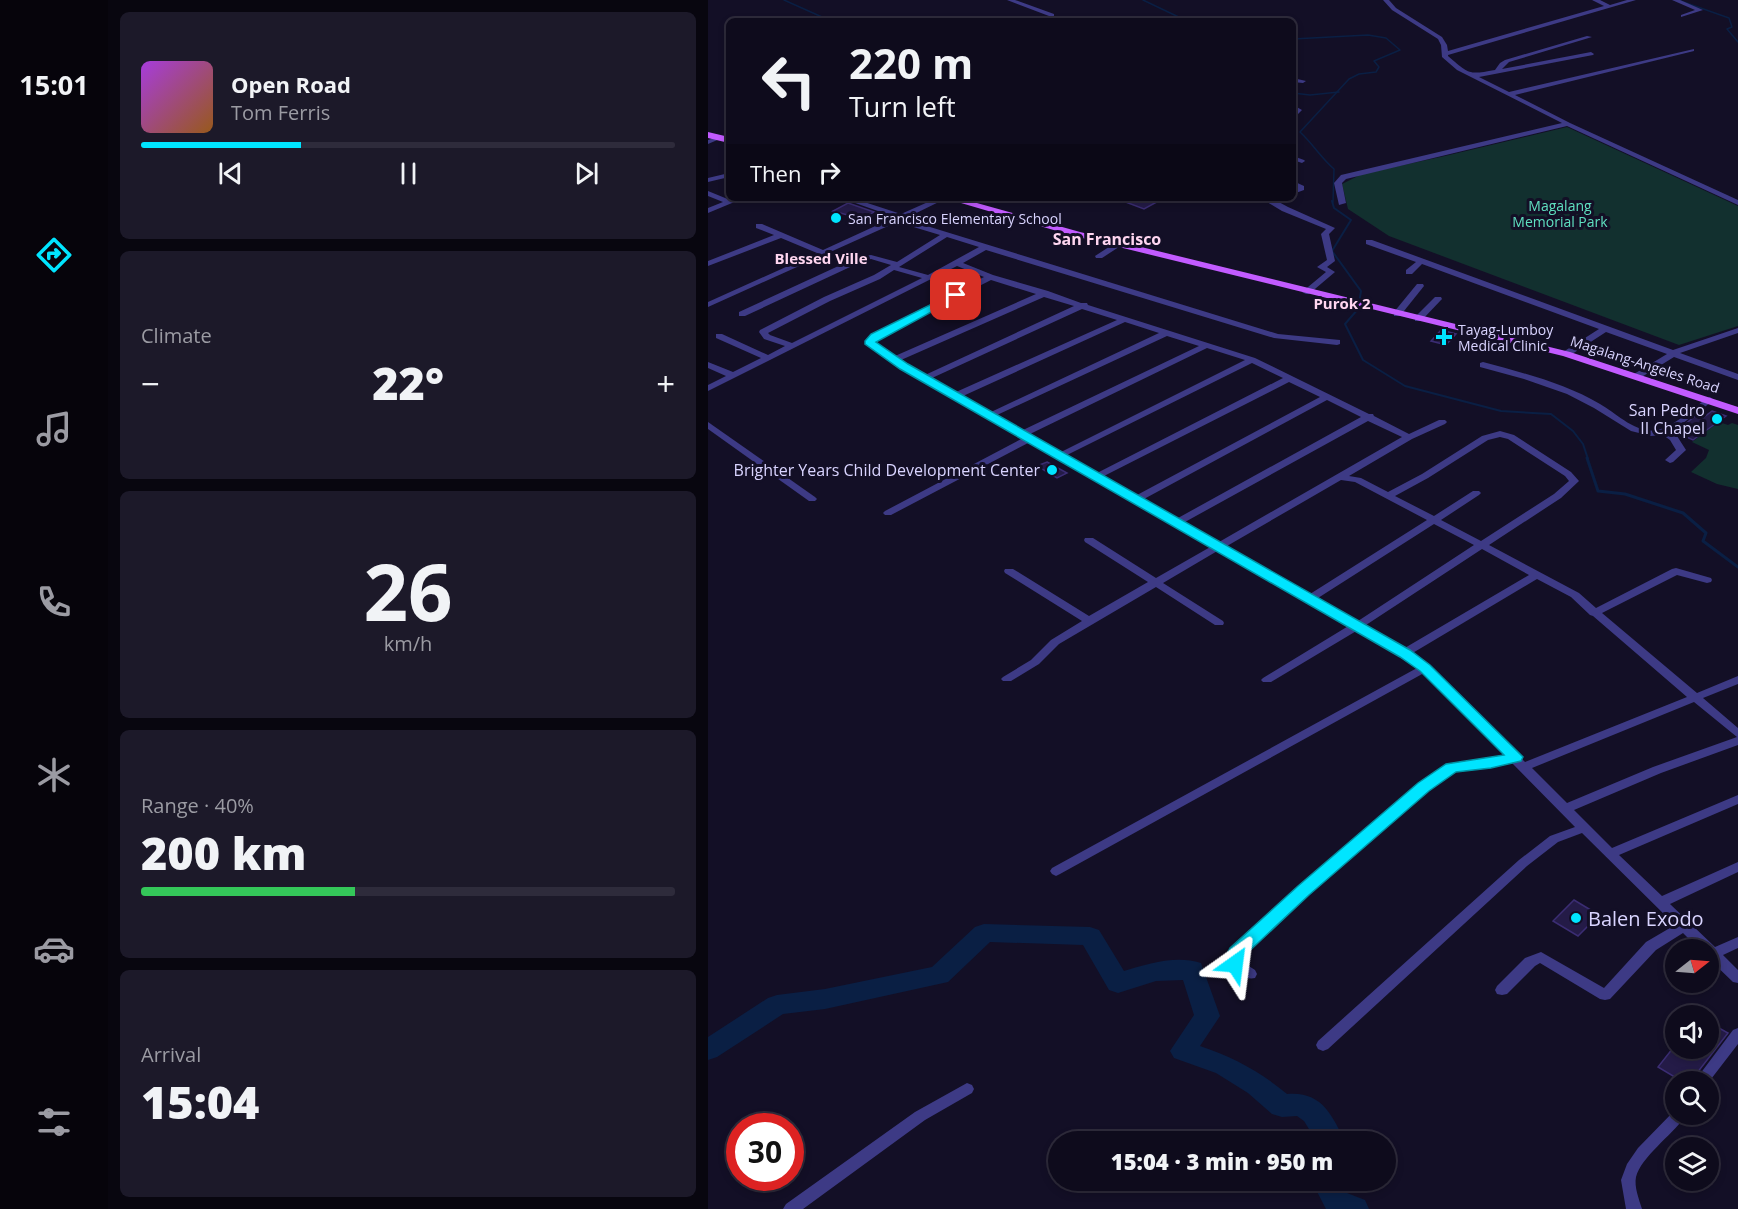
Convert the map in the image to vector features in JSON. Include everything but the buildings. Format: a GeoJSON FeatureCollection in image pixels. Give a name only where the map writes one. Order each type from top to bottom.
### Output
{"type":"FeatureCollection","features":[{"type":"Feature","properties":{"kind":"main road"},"geometry":{"type":"LineString","coordinates":[[708,135],[724,139]]}},
{"type":"Feature","properties":{"kind":"main road","name":"Magalang-Angeles Road"},"geometry":{"type":"LineString","coordinates":[[960,201],[1118,245],[1566,354],[1738,411]]}},
{"type":"Feature","properties":{"kind":"street"},"geometry":{"type":"LineString","coordinates":[[1010,0],[1052,15],[1052,18]]}},
{"type":"Feature","properties":{"kind":"street"},"geometry":{"type":"LineString","coordinates":[[1386,0],[1394,9],[1440,38],[1444,45],[1444,54],[1454,66],[1568,124],[1738,203]]}},
{"type":"Feature","properties":{"kind":"street"},"geometry":{"type":"LineString","coordinates":[[1595,0],[1610,7]]}},
{"type":"Feature","properties":{"kind":"street"},"geometry":{"type":"LineString","coordinates":[[1444,54],[1633,0]]}},
{"type":"Feature","properties":{"kind":"street"},"geometry":{"type":"LineString","coordinates":[[1675,0],[1700,10],[1683,16]]}},
{"type":"Feature","properties":{"kind":"street"},"geometry":{"type":"LineString","coordinates":[[1498,70],[1507,61],[1589,37]]}},
{"type":"Feature","properties":{"kind":"street"},"geometry":{"type":"LineString","coordinates":[[1509,94],[1692,50]]}},
{"type":"Feature","properties":{"kind":"street"},"geometry":{"type":"LineString","coordinates":[[1472,76],[1591,54]]}},
{"type":"Feature","properties":{"kind":"street"},"geometry":{"type":"LineString","coordinates":[[1296,80],[1304,81]]}},
{"type":"Feature","properties":{"kind":"street"},"geometry":{"type":"LineString","coordinates":[[1342,203],[1338,183],[1350,175],[1568,124]]}},
{"type":"Feature","properties":{"kind":"street"},"geometry":{"type":"LineString","coordinates":[[708,142],[724,139]]}},
{"type":"Feature","properties":{"kind":"street"},"geometry":{"type":"LineString","coordinates":[[1296,159],[1302,161]]}},
{"type":"Feature","properties":{"kind":"street"},"geometry":{"type":"LineString","coordinates":[[708,180],[726,176]]}},
{"type":"Feature","properties":{"kind":"street"},"geometry":{"type":"LineString","coordinates":[[708,193],[726,201]]}},
{"type":"Feature","properties":{"kind":"street"},"geometry":{"type":"LineString","coordinates":[[852,201],[946,235],[1276,336],[1337,342]]}},
{"type":"Feature","properties":{"kind":"street"},"geometry":{"type":"LineString","coordinates":[[708,305],[936,201]]}},
{"type":"Feature","properties":{"kind":"street"},"geometry":{"type":"LineString","coordinates":[[1272,201],[1331,228],[1325,234],[1331,261],[1322,267],[1331,272],[1306,292]]}},
{"type":"Feature","properties":{"kind":"street"},"geometry":{"type":"LineString","coordinates":[[708,211],[729,202]]}},
{"type":"Feature","properties":{"kind":"street"},"geometry":{"type":"LineString","coordinates":[[759,226],[822,252]]}},
{"type":"Feature","properties":{"kind":"street"},"geometry":{"type":"LineString","coordinates":[[708,264],[781,235]]}},
{"type":"Feature","properties":{"kind":"street"},"geometry":{"type":"LineString","coordinates":[[793,346],[762,334],[776,324],[877,277],[946,235]]}},
{"type":"Feature","properties":{"kind":"street"},"geometry":{"type":"LineString","coordinates":[[1369,242],[1738,377]]}},
{"type":"Feature","properties":{"kind":"street"},"geometry":{"type":"LineString","coordinates":[[1099,256],[1118,245]]}},
{"type":"Feature","properties":{"kind":"street"},"geometry":{"type":"LineString","coordinates":[[708,388],[929,278],[985,247]]}},
{"type":"Feature","properties":{"kind":"street"},"geometry":{"type":"LineString","coordinates":[[742,314],[861,259],[871,257],[929,278]]}},
{"type":"Feature","properties":{"kind":"street"},"geometry":{"type":"LineString","coordinates":[[1409,272],[1421,261]]}},
{"type":"Feature","properties":{"kind":"street"},"geometry":{"type":"LineString","coordinates":[[957,263],[990,277],[1252,360],[1410,437]]}},
{"type":"Feature","properties":{"kind":"street"},"geometry":{"type":"LineString","coordinates":[[990,277],[870,341],[873,347],[1405,653],[1425,668],[1697,939]]}},
{"type":"Feature","properties":{"kind":"street"},"geometry":{"type":"LineString","coordinates":[[1397,314],[1420,286]]}},
{"type":"Feature","properties":{"kind":"street"},"geometry":{"type":"LineString","coordinates":[[894,360],[1044,293]]}},
{"type":"Feature","properties":{"kind":"street"},"geometry":{"type":"LineString","coordinates":[[708,294],[720,300]]}},
{"type":"Feature","properties":{"kind":"street"},"geometry":{"type":"LineString","coordinates":[[1418,319],[1438,299]]}},
{"type":"Feature","properties":{"kind":"street"},"geometry":{"type":"LineString","coordinates":[[925,378],[1084,305]]}},
{"type":"Feature","properties":{"kind":"street"},"geometry":{"type":"LineString","coordinates":[[957,395],[1125,319]]}},
{"type":"Feature","properties":{"kind":"street"},"geometry":{"type":"LineString","coordinates":[[1566,354],[1606,328]]}},
{"type":"Feature","properties":{"kind":"street"},"geometry":{"type":"LineString","coordinates":[[1637,376],[1674,353],[1738,330]]}},
{"type":"Feature","properties":{"kind":"street"},"geometry":{"type":"LineString","coordinates":[[991,415],[1166,333]]}},
{"type":"Feature","properties":{"kind":"street"},"geometry":{"type":"LineString","coordinates":[[719,336],[768,358]]}},
{"type":"Feature","properties":{"kind":"street"},"geometry":{"type":"LineString","coordinates":[[888,513],[1027,436],[1208,345]]}},
{"type":"Feature","properties":{"kind":"street"},"geometry":{"type":"LineString","coordinates":[[1061,455],[1252,360]]}},
{"type":"Feature","properties":{"kind":"street"},"geometry":{"type":"LineString","coordinates":[[708,365],[732,375]]}},
{"type":"Feature","properties":{"kind":"street"},"geometry":{"type":"LineString","coordinates":[[1483,365],[1570,393],[1596,405],[1615,419],[1632,427],[1647,432],[1664,432],[1674,438],[1681,450],[1670,460]]}},
{"type":"Feature","properties":{"kind":"street"},"geometry":{"type":"LineString","coordinates":[[1098,476],[1290,378]]}},
{"type":"Feature","properties":{"kind":"street"},"geometry":{"type":"LineString","coordinates":[[1137,499],[1328,396]]}},
{"type":"Feature","properties":{"kind":"street"},"geometry":{"type":"LineString","coordinates":[[1664,432],[1710,400]]}},
{"type":"Feature","properties":{"kind":"street"},"geometry":{"type":"LineString","coordinates":[[1178,522],[1370,416]]}},
{"type":"Feature","properties":{"kind":"street"},"geometry":{"type":"LineString","coordinates":[[1007,679],[1035,662],[1054,642],[1089,621],[1410,437],[1442,422]]}},
{"type":"Feature","properties":{"kind":"street"},"geometry":{"type":"LineString","coordinates":[[708,425],[812,499]]}},
{"type":"Feature","properties":{"kind":"street"},"geometry":{"type":"LineString","coordinates":[[1267,680],[1335,640],[1483,544],[1572,485],[1574,480],[1511,437],[1496,434],[1485,438],[1425,476],[1387,496]]}},
{"type":"Feature","properties":{"kind":"street"},"geometry":{"type":"LineString","coordinates":[[1341,477],[1358,480],[1575,594],[1594,613],[1738,734]]}},
{"type":"Feature","properties":{"kind":"street"},"geometry":{"type":"LineString","coordinates":[[1311,598],[1476,493]]}},
{"type":"Feature","properties":{"kind":"street"},"geometry":{"type":"LineString","coordinates":[[1089,540],[1218,623]]}},
{"type":"Feature","properties":{"kind":"street"},"geometry":{"type":"LineString","coordinates":[[1009,571],[1089,621]]}},
{"type":"Feature","properties":{"kind":"street"},"geometry":{"type":"LineString","coordinates":[[1594,613],[1676,571],[1707,580]]}},
{"type":"Feature","properties":{"kind":"street"},"geometry":{"type":"LineString","coordinates":[[1405,653],[1538,574]]}},
{"type":"Feature","properties":{"kind":"street"},"geometry":{"type":"LineString","coordinates":[[1056,871],[1425,668]]}},
{"type":"Feature","properties":{"kind":"street"},"geometry":{"type":"LineString","coordinates":[[1250,974],[1235,964],[1233,958],[1236,953],[1424,787],[1452,768],[1520,762],[1738,680]]}},
{"type":"Feature","properties":{"kind":"street"},"geometry":{"type":"LineString","coordinates":[[1565,809],[1658,770],[1738,741]]}},
{"type":"Feature","properties":{"kind":"street"},"geometry":{"type":"LineString","coordinates":[[1612,853],[1738,799]]}},
{"type":"Feature","properties":{"kind":"street"},"geometry":{"type":"LineString","coordinates":[[1323,1045],[1523,863],[1554,839],[1584,828]]}},
{"type":"Feature","properties":{"kind":"street"},"geometry":{"type":"LineString","coordinates":[[1661,902],[1738,867]]}},
{"type":"Feature","properties":{"kind":"street"},"geometry":{"type":"LineString","coordinates":[[1502,990],[1530,962],[1541,957],[1605,995],[1651,946],[1684,926]]}},
{"type":"Feature","properties":{"kind":"street"},"geometry":{"type":"LineString","coordinates":[[1719,951],[1738,942]]}},
{"type":"Feature","properties":{"kind":"street"},"geometry":{"type":"LineString","coordinates":[[1719,960],[1738,978]]}},
{"type":"Feature","properties":{"kind":"street"},"geometry":{"type":"LineString","coordinates":[[1709,1071],[1738,1034]]}},
{"type":"Feature","properties":{"kind":"street"},"geometry":{"type":"LineString","coordinates":[[790,1209],[920,1116],[968,1089]]}},
{"type":"Feature","properties":{"kind":"street"},"geometry":{"type":"LineString","coordinates":[[1634,1209],[1628,1185],[1634,1164],[1672,1125]]}},
{"type":"Feature","properties":{"kind":"green space","name":"Magalang Memorial Park"},"geometry":{"type":"Polygon","coordinates":[[[1567,127],[1738,206],[1738,326],[1679,345],[1389,236],[1348,209],[1342,184],[1362,174],[1567,127]]]}},
{"type":"Feature","properties":{"kind":"green space"},"geometry":{"type":"Polygon","coordinates":[[[1719,422],[1738,425],[1738,489],[1717,484],[1691,472],[1706,458],[1709,450],[1692,442],[1719,422]]]}},
{"type":"Feature","properties":{"kind":"waterway"},"geometry":{"type":"LineString","coordinates":[[784,0],[824,18]]}},
{"type":"Feature","properties":{"kind":"waterway"},"geometry":{"type":"LineString","coordinates":[[1143,0],[1181,18]]}},
{"type":"Feature","properties":{"kind":"waterway"},"geometry":{"type":"LineString","coordinates":[[1678,0],[1729,18],[1732,27],[1727,29],[1738,42]]}},
{"type":"Feature","properties":{"kind":"waterway"},"geometry":{"type":"LineString","coordinates":[[1296,39],[1368,35],[1386,38],[1400,50],[1374,61],[1379,67],[1376,72],[1359,74],[1349,79],[1337,92]]}},
{"type":"Feature","properties":{"kind":"waterway"},"geometry":{"type":"LineString","coordinates":[[1296,93],[1310,95],[1337,92]]}},
{"type":"Feature","properties":{"kind":"waterway"},"geometry":{"type":"LineString","coordinates":[[1333,202],[1334,169],[1300,132],[1337,92]]}},
{"type":"Feature","properties":{"kind":"waterway"},"geometry":{"type":"LineString","coordinates":[[1332,201],[1334,208],[1351,220],[1332,251],[1361,291],[1358,309],[1345,324],[1363,360],[1405,386],[1501,411],[1551,414],[1573,431],[1583,444],[1588,459]]}},
{"type":"Feature","properties":{"kind":"waterway"},"geometry":{"type":"LineString","coordinates":[[1587,458],[1598,491],[1625,494],[1683,513],[1706,533],[1703,541],[1738,567]]}},
{"type":"Feature","properties":{"kind":"waterway"},"geometry":{"type":"LineString","coordinates":[[708,1050],[777,1005],[825,999],[939,975],[984,933],[1090,936],[1118,983],[1156,971],[1192,970],[1207,1016],[1183,1051],[1225,1065],[1257,1085],[1282,1106],[1302,1104],[1314,1113],[1325,1131]]}},
{"type":"Feature","properties":{"kind":"waterway"},"geometry":{"type":"LineString","coordinates":[[1330,1191],[1337,1202],[1355,1209]]}},
{"type":"Feature","properties":{"kind":"place","name":"San Francisco Elementary School"},"geometry":{"type":"Point","coordinates":[836,218]}},
{"type":"Feature","properties":{"kind":"place","name":"Tayag-Lumboy Medical Clinic"},"geometry":{"type":"Point","coordinates":[1444,337]}},
{"type":"Feature","properties":{"kind":"place","name":"San Pedro II Chapel"},"geometry":{"type":"Point","coordinates":[1717,419]}},
{"type":"Feature","properties":{"kind":"place","name":"Brighter Years Child Development Center"},"geometry":{"type":"Point","coordinates":[1052,470]}},
{"type":"Feature","properties":{"kind":"place","name":"Balen Exodo"},"geometry":{"type":"Point","coordinates":[1576,918]}},
{"type":"Feature","properties":{"kind":"district","name":"San Francisco"},"geometry":{"type":"Point","coordinates":[1107,239]}},
{"type":"Feature","properties":{"kind":"district","name":"Blessed Ville"},"geometry":{"type":"Point","coordinates":[821,258]}},
{"type":"Feature","properties":{"kind":"district","name":"Purok 2"},"geometry":{"type":"Point","coordinates":[1342,303]}},
{"type":"Feature","properties":{"kind":"route"},"geometry":{"type":"LineString","coordinates":[[956,295],[875,336],[870,341],[871,344],[904,366],[1405,653],[1425,668],[1515,757],[1452,768],[1424,787],[1236,953],[1233,958],[1235,964]]}}]}
